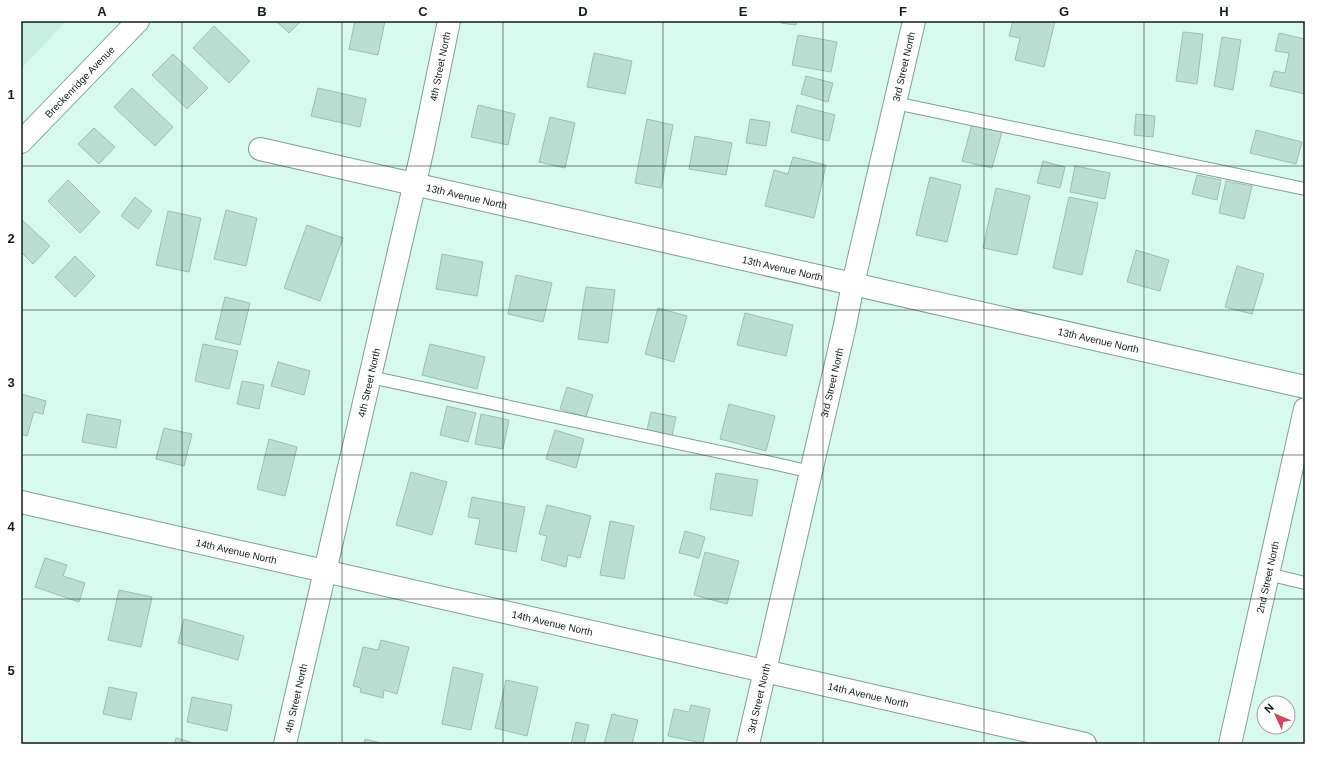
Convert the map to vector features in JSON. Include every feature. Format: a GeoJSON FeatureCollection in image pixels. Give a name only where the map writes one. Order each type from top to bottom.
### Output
{"type":"FeatureCollection","features":[{"type":"Feature","properties":{"kind":"street","name":"Breckenridge Avenue"},"geometry":{"type":"LineString","coordinates":[[21,142],[138,21]]}},
{"type":"Feature","properties":{"kind":"street","name":"4th Street North"},"geometry":{"type":"LineString","coordinates":[[285,744],[415,184],[449,21]]}},
{"type":"Feature","properties":{"kind":"street","name":"3rd Street North"},"geometry":{"type":"LineString","coordinates":[[748,744],[914,21]]}},
{"type":"Feature","properties":{"kind":"street","name":"13th Avenue North"},"geometry":{"type":"LineString","coordinates":[[260,148],[1305,387]]}},
{"type":"Feature","properties":{"kind":"street","name":"2nd Street North"},"geometry":{"type":"LineString","coordinates":[[1230,744],[1305,409]]}},
{"type":"Feature","properties":{"kind":"street","name":"14th Avenue North"},"geometry":{"type":"LineString","coordinates":[[21,502],[1085,744]]}},
{"type":"Feature","properties":{"kind":"lane"},"geometry":{"type":"LineString","coordinates":[[895,103],[1305,189]]}},
{"type":"Feature","properties":{"kind":"lane"},"geometry":{"type":"LineString","coordinates":[[370,377],[781,464],[811,472]]}},
{"type":"Feature","properties":{"kind":"lane"},"geometry":{"type":"LineString","coordinates":[[1268,574],[1305,583]]}},
{"type":"Feature","properties":{"kind":"shaded area"},"geometry":{"type":"Polygon","coordinates":[[[21,21],[66,21],[21,69],[21,21]]]}},
{"type":"Feature","properties":{"kind":"building"},"geometry":{"type":"Polygon","coordinates":[[[276,21],[301,21],[289,33],[276,21]]]}},
{"type":"Feature","properties":{"kind":"building"},"geometry":{"type":"Polygon","coordinates":[[[355,21],[385,21],[378,55],[349,49],[355,21]]]}},
{"type":"Feature","properties":{"kind":"building"},"geometry":{"type":"Polygon","coordinates":[[[781,21],[797,21],[796,25],[781,23],[781,21]]]}},
{"type":"Feature","properties":{"kind":"building"},"geometry":{"type":"Polygon","coordinates":[[[1013,21],[1055,21],[1044,67],[1015,60],[1020,38],[1009,36],[1013,21]]]}},
{"type":"Feature","properties":{"kind":"building"},"geometry":{"type":"Polygon","coordinates":[[[214,26],[250,61],[229,83],[193,48],[214,26]]]}},
{"type":"Feature","properties":{"kind":"building"},"geometry":{"type":"Polygon","coordinates":[[[1183,32],[1203,34],[1197,84],[1176,81],[1183,32]]]}},
{"type":"Feature","properties":{"kind":"building"},"geometry":{"type":"Polygon","coordinates":[[[1279,33],[1305,39],[1305,94],[1270,86],[1274,71],[1285,73],[1289,53],[1275,51],[1279,33]]]}},
{"type":"Feature","properties":{"kind":"building"},"geometry":{"type":"Polygon","coordinates":[[[798,35],[837,42],[831,72],[792,65],[798,35]]]}},
{"type":"Feature","properties":{"kind":"building"},"geometry":{"type":"Polygon","coordinates":[[[1222,37],[1241,40],[1233,90],[1214,86],[1222,37]]]}},
{"type":"Feature","properties":{"kind":"building"},"geometry":{"type":"Polygon","coordinates":[[[594,53],[632,61],[625,94],[587,87],[594,53]]]}},
{"type":"Feature","properties":{"kind":"building"},"geometry":{"type":"Polygon","coordinates":[[[173,54],[208,88],[187,109],[152,75],[173,54]]]}},
{"type":"Feature","properties":{"kind":"building"},"geometry":{"type":"Polygon","coordinates":[[[806,76],[833,83],[828,102],[801,94],[806,76]]]}},
{"type":"Feature","properties":{"kind":"building"},"geometry":{"type":"Polygon","coordinates":[[[132,88],[173,127],[155,146],[114,107],[132,88]]]}},
{"type":"Feature","properties":{"kind":"building"},"geometry":{"type":"Polygon","coordinates":[[[318,88],[366,99],[360,127],[311,116],[318,88]]]}},
{"type":"Feature","properties":{"kind":"building"},"geometry":{"type":"Polygon","coordinates":[[[478,105],[515,114],[508,145],[471,137],[478,105]]]}},
{"type":"Feature","properties":{"kind":"building"},"geometry":{"type":"Polygon","coordinates":[[[797,105],[835,115],[829,141],[791,132],[797,105]]]}},
{"type":"Feature","properties":{"kind":"building"},"geometry":{"type":"Polygon","coordinates":[[[1136,114],[1155,116],[1153,137],[1134,135],[1136,114]]]}},
{"type":"Feature","properties":{"kind":"building"},"geometry":{"type":"Polygon","coordinates":[[[550,117],[575,123],[565,168],[539,162],[550,117]]]}},
{"type":"Feature","properties":{"kind":"building"},"geometry":{"type":"Polygon","coordinates":[[[647,119],[673,125],[661,188],[635,183],[647,119]]]}},
{"type":"Feature","properties":{"kind":"building"},"geometry":{"type":"Polygon","coordinates":[[[750,119],[770,122],[766,146],[746,143],[750,119]]]}},
{"type":"Feature","properties":{"kind":"building"},"geometry":{"type":"Polygon","coordinates":[[[972,124],[1002,132],[992,168],[962,161],[972,124]]]}},
{"type":"Feature","properties":{"kind":"building"},"geometry":{"type":"Polygon","coordinates":[[[94,128],[115,147],[99,164],[78,144],[94,128]]]}},
{"type":"Feature","properties":{"kind":"building"},"geometry":{"type":"Polygon","coordinates":[[[1256,130],[1302,142],[1296,164],[1250,153],[1256,130]]]}},
{"type":"Feature","properties":{"kind":"building"},"geometry":{"type":"Polygon","coordinates":[[[695,136],[732,143],[726,175],[689,169],[695,136]]]}},
{"type":"Feature","properties":{"kind":"building"},"geometry":{"type":"Polygon","coordinates":[[[793,157],[826,165],[814,218],[765,206],[774,170],[788,174],[793,157]]]}},
{"type":"Feature","properties":{"kind":"building"},"geometry":{"type":"Polygon","coordinates":[[[1043,161],[1065,167],[1060,188],[1037,183],[1043,161]]]}},
{"type":"Feature","properties":{"kind":"building"},"geometry":{"type":"Polygon","coordinates":[[[1075,166],[1110,173],[1105,199],[1070,192],[1075,166]]]}},
{"type":"Feature","properties":{"kind":"building"},"geometry":{"type":"Polygon","coordinates":[[[1197,175],[1221,180],[1217,200],[1192,194],[1197,175]]]}},
{"type":"Feature","properties":{"kind":"building"},"geometry":{"type":"Polygon","coordinates":[[[930,177],[961,185],[947,242],[916,235],[930,177]]]}},
{"type":"Feature","properties":{"kind":"building"},"geometry":{"type":"Polygon","coordinates":[[[68,180],[100,212],[80,233],[48,201],[68,180]]]}},
{"type":"Feature","properties":{"kind":"building"},"geometry":{"type":"Polygon","coordinates":[[[1226,181],[1252,186],[1244,219],[1219,213],[1226,181]]]}},
{"type":"Feature","properties":{"kind":"building"},"geometry":{"type":"Polygon","coordinates":[[[996,188],[1030,196],[1017,255],[983,248],[996,188]]]}},
{"type":"Feature","properties":{"kind":"building"},"geometry":{"type":"Polygon","coordinates":[[[135,197],[152,211],[138,229],[121,216],[135,197]]]}},
{"type":"Feature","properties":{"kind":"building"},"geometry":{"type":"Polygon","coordinates":[[[1069,197],[1098,203],[1082,275],[1053,268],[1069,197]]]}},
{"type":"Feature","properties":{"kind":"building"},"geometry":{"type":"Polygon","coordinates":[[[226,210],[257,218],[246,266],[214,259],[226,210]]]}},
{"type":"Feature","properties":{"kind":"building"},"geometry":{"type":"Polygon","coordinates":[[[168,211],[201,218],[189,272],[156,265],[168,211]]]}},
{"type":"Feature","properties":{"kind":"building"},"geometry":{"type":"Polygon","coordinates":[[[21,219],[50,246],[33,264],[21,252],[21,219]]]}},
{"type":"Feature","properties":{"kind":"building"},"geometry":{"type":"Polygon","coordinates":[[[307,225],[343,238],[320,301],[284,288],[307,225]]]}},
{"type":"Feature","properties":{"kind":"building"},"geometry":{"type":"Polygon","coordinates":[[[1136,250],[1169,260],[1160,291],[1127,282],[1136,250]]]}},
{"type":"Feature","properties":{"kind":"building"},"geometry":{"type":"Polygon","coordinates":[[[442,254],[483,262],[477,296],[436,289],[442,254]]]}},
{"type":"Feature","properties":{"kind":"building"},"geometry":{"type":"Polygon","coordinates":[[[75,256],[95,276],[75,297],[55,277],[75,256]]]}},
{"type":"Feature","properties":{"kind":"building"},"geometry":{"type":"Polygon","coordinates":[[[1237,266],[1264,274],[1252,314],[1225,307],[1237,266]]]}},
{"type":"Feature","properties":{"kind":"building"},"geometry":{"type":"Polygon","coordinates":[[[516,275],[552,283],[543,322],[508,314],[516,275]]]}},
{"type":"Feature","properties":{"kind":"building"},"geometry":{"type":"Polygon","coordinates":[[[586,287],[615,290],[608,343],[578,339],[586,287]]]}},
{"type":"Feature","properties":{"kind":"building"},"geometry":{"type":"Polygon","coordinates":[[[225,297],[250,303],[240,345],[215,339],[225,297]]]}},
{"type":"Feature","properties":{"kind":"building"},"geometry":{"type":"Polygon","coordinates":[[[658,308],[687,316],[674,362],[645,354],[658,308]]]}},
{"type":"Feature","properties":{"kind":"building"},"geometry":{"type":"Polygon","coordinates":[[[745,313],[793,325],[786,356],[737,345],[745,313]]]}},
{"type":"Feature","properties":{"kind":"building"},"geometry":{"type":"Polygon","coordinates":[[[203,344],[238,351],[229,389],[195,381],[203,344]]]}},
{"type":"Feature","properties":{"kind":"building"},"geometry":{"type":"Polygon","coordinates":[[[430,344],[485,357],[477,389],[422,375],[430,344]]]}},
{"type":"Feature","properties":{"kind":"building"},"geometry":{"type":"Polygon","coordinates":[[[278,362],[310,371],[304,395],[271,386],[278,362]]]}},
{"type":"Feature","properties":{"kind":"building"},"geometry":{"type":"Polygon","coordinates":[[[242,381],[264,385],[259,409],[237,404],[242,381]]]}},
{"type":"Feature","properties":{"kind":"building"},"geometry":{"type":"Polygon","coordinates":[[[567,387],[593,395],[586,417],[560,409],[567,387]]]}},
{"type":"Feature","properties":{"kind":"building"},"geometry":{"type":"Polygon","coordinates":[[[21,394],[46,401],[43,414],[34,412],[27,436],[21,434],[21,394]]]}},
{"type":"Feature","properties":{"kind":"building"},"geometry":{"type":"Polygon","coordinates":[[[729,404],[775,416],[766,451],[720,439],[729,404]]]}},
{"type":"Feature","properties":{"kind":"building"},"geometry":{"type":"Polygon","coordinates":[[[447,406],[476,413],[468,442],[440,435],[447,406]]]}},
{"type":"Feature","properties":{"kind":"building"},"geometry":{"type":"Polygon","coordinates":[[[651,412],[676,417],[672,436],[647,430],[651,412]]]}},
{"type":"Feature","properties":{"kind":"building"},"geometry":{"type":"Polygon","coordinates":[[[87,414],[121,420],[116,448],[82,442],[87,414]]]}},
{"type":"Feature","properties":{"kind":"building"},"geometry":{"type":"Polygon","coordinates":[[[481,414],[509,420],[503,449],[475,444],[481,414]]]}},
{"type":"Feature","properties":{"kind":"building"},"geometry":{"type":"Polygon","coordinates":[[[164,428],[192,434],[184,466],[156,459],[164,428]]]}},
{"type":"Feature","properties":{"kind":"building"},"geometry":{"type":"Polygon","coordinates":[[[555,430],[584,439],[576,468],[546,459],[555,430]]]}},
{"type":"Feature","properties":{"kind":"building"},"geometry":{"type":"Polygon","coordinates":[[[269,439],[297,447],[285,496],[257,489],[269,439]]]}},
{"type":"Feature","properties":{"kind":"building"},"geometry":{"type":"Polygon","coordinates":[[[411,472],[447,482],[432,535],[396,525],[411,472]]]}},
{"type":"Feature","properties":{"kind":"building"},"geometry":{"type":"Polygon","coordinates":[[[716,473],[758,480],[752,516],[710,509],[716,473]]]}},
{"type":"Feature","properties":{"kind":"building"},"geometry":{"type":"Polygon","coordinates":[[[472,497],[525,507],[516,552],[475,544],[480,519],[468,517],[472,497]]]}},
{"type":"Feature","properties":{"kind":"building"},"geometry":{"type":"Polygon","coordinates":[[[547,505],[591,516],[580,558],[568,555],[566,567],[541,560],[547,536],[539,534],[547,505]]]}},
{"type":"Feature","properties":{"kind":"building"},"geometry":{"type":"Polygon","coordinates":[[[610,521],[634,526],[624,579],[600,575],[610,521]]]}},
{"type":"Feature","properties":{"kind":"building"},"geometry":{"type":"Polygon","coordinates":[[[685,531],[705,537],[699,558],[679,553],[685,531]]]}},
{"type":"Feature","properties":{"kind":"building"},"geometry":{"type":"Polygon","coordinates":[[[705,552],[739,561],[727,604],[694,595],[705,552]]]}},
{"type":"Feature","properties":{"kind":"building"},"geometry":{"type":"Polygon","coordinates":[[[45,558],[67,565],[63,576],[85,583],[79,602],[35,587],[45,558]]]}},
{"type":"Feature","properties":{"kind":"building"},"geometry":{"type":"Polygon","coordinates":[[[119,590],[152,597],[141,647],[108,640],[119,590]]]}},
{"type":"Feature","properties":{"kind":"building"},"geometry":{"type":"Polygon","coordinates":[[[184,619],[244,636],[238,660],[178,643],[184,619]]]}},
{"type":"Feature","properties":{"kind":"building"},"geometry":{"type":"Polygon","coordinates":[[[381,640],[409,647],[397,694],[384,690],[383,698],[360,692],[361,688],[353,686],[363,647],[378,650],[381,640]]]}},
{"type":"Feature","properties":{"kind":"building"},"geometry":{"type":"Polygon","coordinates":[[[453,667],[483,674],[471,730],[442,724],[453,667]]]}},
{"type":"Feature","properties":{"kind":"building"},"geometry":{"type":"Polygon","coordinates":[[[506,680],[538,687],[527,736],[495,728],[506,680]]]}},
{"type":"Feature","properties":{"kind":"building"},"geometry":{"type":"Polygon","coordinates":[[[109,687],[137,693],[131,720],[103,714],[109,687]]]}},
{"type":"Feature","properties":{"kind":"building"},"geometry":{"type":"Polygon","coordinates":[[[192,697],[232,705],[227,731],[187,722],[192,697]]]}},
{"type":"Feature","properties":{"kind":"building"},"geometry":{"type":"Polygon","coordinates":[[[691,705],[710,709],[703,743],[668,736],[674,709],[689,712],[691,705]]]}},
{"type":"Feature","properties":{"kind":"building"},"geometry":{"type":"Polygon","coordinates":[[[612,714],[638,720],[632,744],[604,744],[612,714]]]}},
{"type":"Feature","properties":{"kind":"building"},"geometry":{"type":"Polygon","coordinates":[[[576,722],[589,725],[584,744],[571,744],[576,722]]]}},
{"type":"Feature","properties":{"kind":"building"},"geometry":{"type":"Polygon","coordinates":[[[176,738],[197,744],[174,744],[176,738]]]}},
{"type":"Feature","properties":{"kind":"building"},"geometry":{"type":"Polygon","coordinates":[[[365,739],[385,744],[364,744],[365,739]]]}}]}
